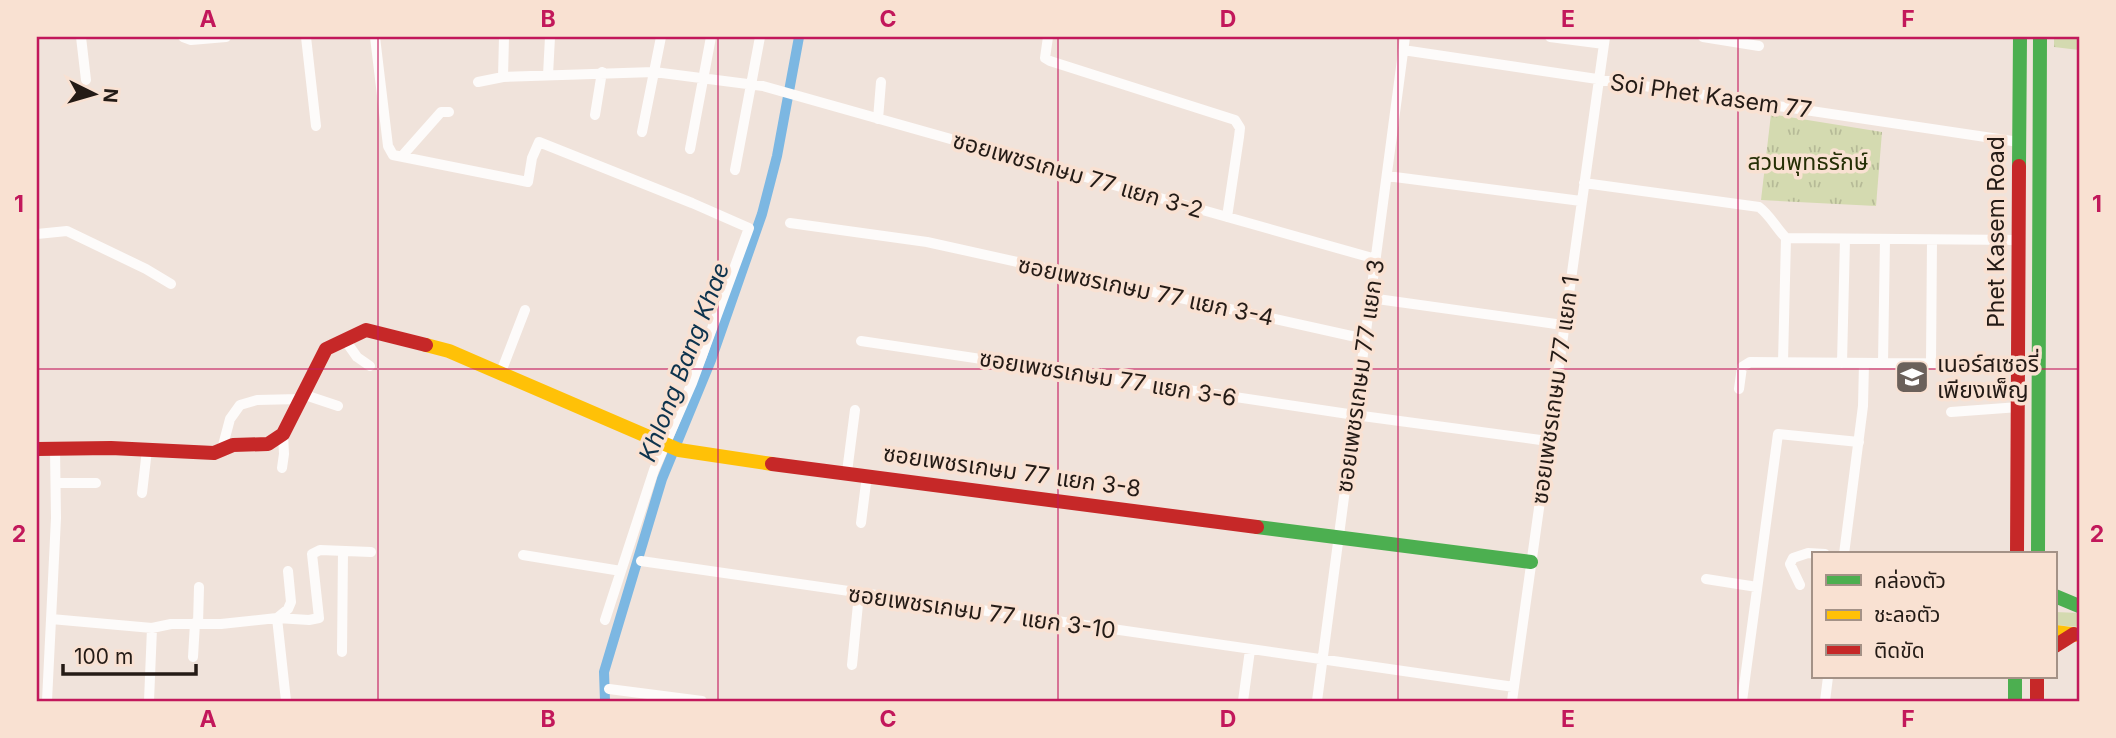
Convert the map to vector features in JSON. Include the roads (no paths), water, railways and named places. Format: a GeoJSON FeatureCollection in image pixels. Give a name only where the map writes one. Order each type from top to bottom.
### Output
{"type":"FeatureCollection","features":[{"type":"Feature","properties":{"kind":"street"},"geometry":{"type":"LineString","coordinates":[[81,37],[86,80]]}},
{"type":"Feature","properties":{"kind":"street"},"geometry":{"type":"LineString","coordinates":[[183,37],[191,40],[226,37]]}},
{"type":"Feature","properties":{"kind":"street"},"geometry":{"type":"LineString","coordinates":[[306,37],[316,126]]}},
{"type":"Feature","properties":{"kind":"street"},"geometry":{"type":"LineString","coordinates":[[374,37],[388,146],[394,155],[528,182],[532,158],[539,142],[749,228],[692,383],[664,443],[605,620]]}},
{"type":"Feature","properties":{"kind":"street"},"geometry":{"type":"LineString","coordinates":[[503,77],[504,37]]}},
{"type":"Feature","properties":{"kind":"street"},"geometry":{"type":"LineString","coordinates":[[548,75],[550,37]]}},
{"type":"Feature","properties":{"kind":"street"},"geometry":{"type":"LineString","coordinates":[[642,132],[661,37]]}},
{"type":"Feature","properties":{"kind":"street"},"geometry":{"type":"LineString","coordinates":[[690,149],[711,37]]}},
{"type":"Feature","properties":{"kind":"street"},"geometry":{"type":"LineString","coordinates":[[735,170],[760,37]]}},
{"type":"Feature","properties":{"kind":"street"},"geometry":{"type":"LineString","coordinates":[[1048,37],[1045,58],[1049,61],[1235,120],[1240,128],[1227,217]]}},
{"type":"Feature","properties":{"kind":"street","name":"ซอยเพชรเกษม 77 แยก 3"},"geometry":{"type":"LineString","coordinates":[[1317,701],[1405,37]]}},
{"type":"Feature","properties":{"kind":"street"},"geometry":{"type":"LineString","coordinates":[[1550,37],[1604,41]]}},
{"type":"Feature","properties":{"kind":"street"},"geometry":{"type":"LineString","coordinates":[[1703,37],[1759,47]]}},
{"type":"Feature","properties":{"kind":"street"},"geometry":{"type":"LineString","coordinates":[[2020,38],[2040,38]]}},
{"type":"Feature","properties":{"kind":"street","name":"Phet Kasem Road"},"geometry":{"type":"LineString","coordinates":[[2017,552],[2020,38]]}},
{"type":"Feature","properties":{"kind":"street","name":"Phet Kasem Road"},"geometry":{"type":"LineString","coordinates":[[2038,552],[2040,38]]}},
{"type":"Feature","properties":{"kind":"street","name":"ซอยเพชรเกษม 77 แยก 1"},"geometry":{"type":"LineString","coordinates":[[1511,701],[1604,41]]}},
{"type":"Feature","properties":{"kind":"street","name":"Soi Phet Kasem 77"},"geometry":{"type":"LineString","coordinates":[[1403,50],[2019,142]]}},
{"type":"Feature","properties":{"kind":"street"},"geometry":{"type":"LineString","coordinates":[[594,115],[602,72]]}},
{"type":"Feature","properties":{"kind":"street","name":"ซอยเพชรเกษม 77 แยก 3-2"},"geometry":{"type":"LineString","coordinates":[[478,82],[503,77],[654,72],[750,84],[1376,260]]}},
{"type":"Feature","properties":{"kind":"street"},"geometry":{"type":"LineString","coordinates":[[878,119],[881,82]]}},
{"type":"Feature","properties":{"kind":"street"},"geometry":{"type":"LineString","coordinates":[[401,156],[441,111],[449,112]]}},
{"type":"Feature","properties":{"kind":"street"},"geometry":{"type":"LineString","coordinates":[[1387,176],[1581,201]]}},
{"type":"Feature","properties":{"kind":"street"},"geometry":{"type":"LineString","coordinates":[[1584,183],[1759,207],[1786,238],[2018,240]]}},
{"type":"Feature","properties":{"kind":"street","name":"ซอยเพชรเกษม 77 แยก 3-4"},"geometry":{"type":"LineString","coordinates":[[790,223],[927,242],[1365,339]]}},
{"type":"Feature","properties":{"kind":"street"},"geometry":{"type":"LineString","coordinates":[[37,234],[67,231],[171,284]]}},
{"type":"Feature","properties":{"kind":"street"},"geometry":{"type":"LineString","coordinates":[[1783,362],[1786,238]]}},
{"type":"Feature","properties":{"kind":"street"},"geometry":{"type":"LineString","coordinates":[[1842,363],[1845,239]]}},
{"type":"Feature","properties":{"kind":"street"},"geometry":{"type":"LineString","coordinates":[[1882,363],[1885,239]]}},
{"type":"Feature","properties":{"kind":"street"},"geometry":{"type":"LineString","coordinates":[[1931,363],[1932,240]]}},
{"type":"Feature","properties":{"kind":"street"},"geometry":{"type":"LineString","coordinates":[[1370,298],[1563,326]]}},
{"type":"Feature","properties":{"kind":"street"},"geometry":{"type":"LineString","coordinates":[[501,372],[525,310]]}},
{"type":"Feature","properties":{"kind":"street","name":"ซอยเพชรเกษม 77 แยก 3-8"},"geometry":{"type":"LineString","coordinates":[[345,340],[366,330],[449,351],[679,450],[1531,562]]}},
{"type":"Feature","properties":{"kind":"street"},"geometry":{"type":"LineString","coordinates":[[37,449],[111,448],[214,453],[233,445],[268,444],[283,433],[326,349],[345,340],[357,357],[370,366]]}},
{"type":"Feature","properties":{"kind":"street","name":"ซอยเพชรเกษม 77 แยก 3-6"},"geometry":{"type":"LineString","coordinates":[[861,341],[1548,441]]}},
{"type":"Feature","properties":{"kind":"street"},"geometry":{"type":"LineString","coordinates":[[1844,552],[1859,442],[1864,363]]}},
{"type":"Feature","properties":{"kind":"street"},"geometry":{"type":"LineString","coordinates":[[1738,389],[1745,364],[2019,364]]}},
{"type":"Feature","properties":{"kind":"street"},"geometry":{"type":"LineString","coordinates":[[222,449],[230,419],[240,405],[257,400],[301,396],[338,406]]}},
{"type":"Feature","properties":{"kind":"street"},"geometry":{"type":"LineString","coordinates":[[1951,412],[2019,407]]}},
{"type":"Feature","properties":{"kind":"street"},"geometry":{"type":"LineString","coordinates":[[847,472],[855,410]]}},
{"type":"Feature","properties":{"kind":"street"},"geometry":{"type":"LineString","coordinates":[[282,468],[285,454],[283,433]]}},
{"type":"Feature","properties":{"kind":"street"},"geometry":{"type":"LineString","coordinates":[[1742,701],[1778,434],[1859,442]]}},
{"type":"Feature","properties":{"kind":"street"},"geometry":{"type":"LineString","coordinates":[[47,701],[57,518],[55,450]]}},
{"type":"Feature","properties":{"kind":"street"},"geometry":{"type":"LineString","coordinates":[[142,493],[147,450]]}},
{"type":"Feature","properties":{"kind":"street"},"geometry":{"type":"LineString","coordinates":[[861,523],[867,475]]}},
{"type":"Feature","properties":{"kind":"street"},"geometry":{"type":"LineString","coordinates":[[56,483],[96,483]]}},
{"type":"Feature","properties":{"kind":"street"},"geometry":{"type":"LineString","coordinates":[[51,619],[152,628],[277,618],[309,621],[319,618],[312,554],[320,550],[371,552]]}},
{"type":"Feature","properties":{"kind":"street"},"geometry":{"type":"LineString","coordinates":[[342,652],[343,551]]}},
{"type":"Feature","properties":{"kind":"street"},"geometry":{"type":"LineString","coordinates":[[1800,586],[1790,564],[1793,558],[1812,553]]}},
{"type":"Feature","properties":{"kind":"street"},"geometry":{"type":"LineString","coordinates":[[523,555],[621,571]]}},
{"type":"Feature","properties":{"kind":"street","name":"ซอยเพชรเกษม 77 แยก 3-10"},"geometry":{"type":"LineString","coordinates":[[641,561],[1514,687]]}},
{"type":"Feature","properties":{"kind":"street"},"geometry":{"type":"LineString","coordinates":[[277,618],[291,602],[288,571]]}},
{"type":"Feature","properties":{"kind":"street"},"geometry":{"type":"LineString","coordinates":[[1706,579],[1758,587]]}},
{"type":"Feature","properties":{"kind":"street"},"geometry":{"type":"LineString","coordinates":[[193,657],[199,587]]}},
{"type":"Feature","properties":{"kind":"street"},"geometry":{"type":"LineString","coordinates":[[852,665],[859,594]]}},
{"type":"Feature","properties":{"kind":"street"},"geometry":{"type":"LineString","coordinates":[[2056,596],[2079,606]]}},
{"type":"Feature","properties":{"kind":"street"},"geometry":{"type":"LineString","coordinates":[[2056,606],[2079,606]]}},
{"type":"Feature","properties":{"kind":"street"},"geometry":{"type":"LineString","coordinates":[[277,618],[286,701]]}},
{"type":"Feature","properties":{"kind":"street"},"geometry":{"type":"LineString","coordinates":[[149,701],[152,628]]}},
{"type":"Feature","properties":{"kind":"street"},"geometry":{"type":"LineString","coordinates":[[2056,632],[2076,634]]}},
{"type":"Feature","properties":{"kind":"street"},"geometry":{"type":"LineString","coordinates":[[2056,645],[2076,634]]}},
{"type":"Feature","properties":{"kind":"street"},"geometry":{"type":"LineString","coordinates":[[1242,701],[1250,650]]}},
{"type":"Feature","properties":{"kind":"street"},"geometry":{"type":"LineString","coordinates":[[1825,701],[1828,678]]}},
{"type":"Feature","properties":{"kind":"street"},"geometry":{"type":"LineString","coordinates":[[2015,678],[2015,701]]}},
{"type":"Feature","properties":{"kind":"street"},"geometry":{"type":"LineString","coordinates":[[2037,701],[2038,678]]}},
{"type":"Feature","properties":{"kind":"street"},"geometry":{"type":"LineString","coordinates":[[609,689],[702,701]]}},
{"type":"Feature","properties":{"kind":"waterway","name":"Khlong Bang Khae"},"geometry":{"type":"LineString","coordinates":[[605,701],[604,672],[662,479],[711,360],[762,214],[777,156],[799,37]]}},
{"type":"Feature","properties":{"kind":"place","name":"เนอร์สเซอรี่ เพียงเพ็ญ"},"geometry":{"type":"Point","coordinates":[1912,377]}},
{"type":"Feature","properties":{"kind":"park label","name":"สวนพุทธรักษ์"},"geometry":{"type":"Point","coordinates":[1808,162]}}]}
